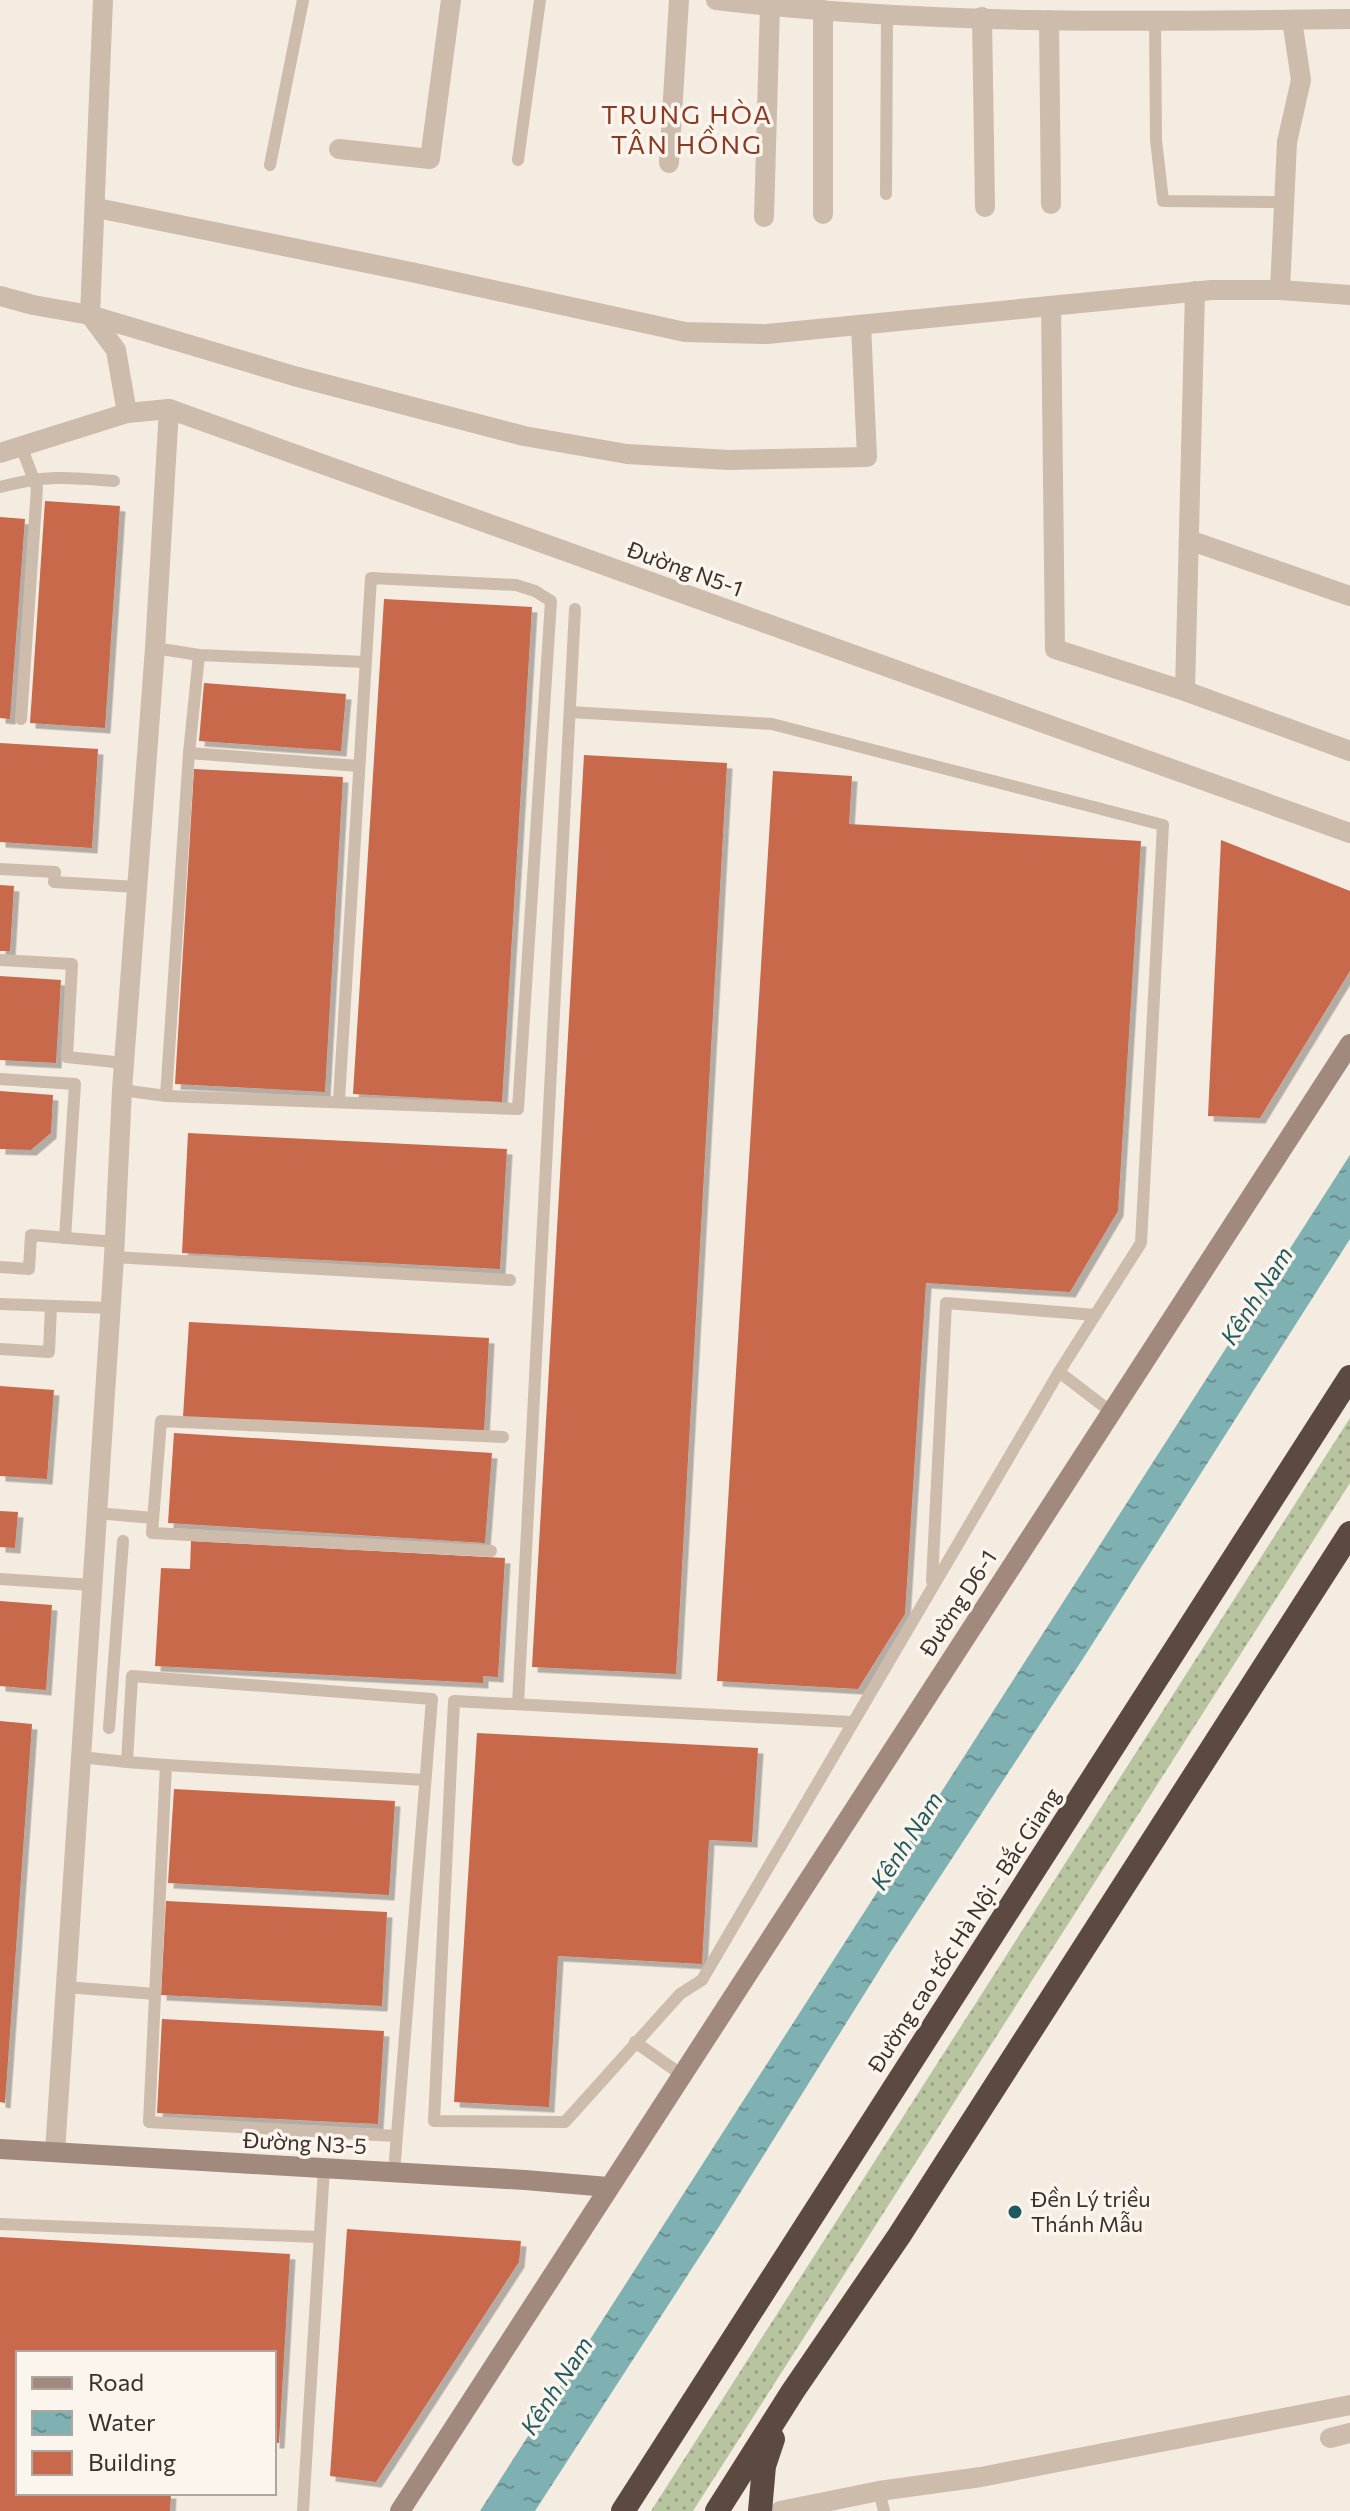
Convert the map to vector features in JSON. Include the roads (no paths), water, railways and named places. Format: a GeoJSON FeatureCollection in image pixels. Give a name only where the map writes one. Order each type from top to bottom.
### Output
{"type":"FeatureCollection","features":[{"type":"Feature","properties":{"kind":"highway","name":"Đường cao tốc Hà Nội - Bắc Giang"},"geometry":{"type":"LineString","coordinates":[[623,2511],[1350,1377]]}},
{"type":"Feature","properties":{"kind":"highway"},"geometry":{"type":"LineString","coordinates":[[717,2511],[793,2391],[907,2222],[1350,1533]]}},
{"type":"Feature","properties":{"kind":"highway"},"geometry":{"type":"LineString","coordinates":[[760,2511],[767,2455],[793,2391]]}},
{"type":"Feature","properties":{"kind":"street"},"geometry":{"type":"LineString","coordinates":[[103,0],[97,208],[90,315],[116,350],[127,413]]}},
{"type":"Feature","properties":{"kind":"street"},"geometry":{"type":"LineString","coordinates":[[339,149],[430,159],[451,0]]}},
{"type":"Feature","properties":{"kind":"street"},"geometry":{"type":"LineString","coordinates":[[669,163],[679,0]]}},
{"type":"Feature","properties":{"kind":"street"},"geometry":{"type":"LineString","coordinates":[[716,0],[887,14],[1049,20],[1155,21],[1281,13],[1350,19]]}},
{"type":"Feature","properties":{"kind":"street"},"geometry":{"type":"LineString","coordinates":[[764,217],[779,5]]}},
{"type":"Feature","properties":{"kind":"street"},"geometry":{"type":"LineString","coordinates":[[823,10],[823,214]]}},
{"type":"Feature","properties":{"kind":"street"},"geometry":{"type":"LineString","coordinates":[[1280,290],[1287,142],[1301,80],[1281,13]]}},
{"type":"Feature","properties":{"kind":"street"},"geometry":{"type":"LineString","coordinates":[[982,17],[985,207]]}},
{"type":"Feature","properties":{"kind":"street"},"geometry":{"type":"LineString","coordinates":[[1049,20],[1051,204]]}},
{"type":"Feature","properties":{"kind":"street"},"geometry":{"type":"LineString","coordinates":[[97,208],[427,275],[685,332],[767,334],[1195,291],[1280,290],[1350,295]]}},
{"type":"Feature","properties":{"kind":"street"},"geometry":{"type":"LineString","coordinates":[[1185,691],[1195,291]]}},
{"type":"Feature","properties":{"kind":"street"},"geometry":{"type":"LineString","coordinates":[[0,296],[90,315],[294,376],[524,436],[627,454],[729,460],[867,457],[861,325]]}},
{"type":"Feature","properties":{"kind":"street"},"geometry":{"type":"LineString","coordinates":[[1051,306],[1055,649],[1185,691],[1350,751]]}},
{"type":"Feature","properties":{"kind":"street"},"geometry":{"type":"LineString","coordinates":[[55,2152],[115,1249],[122,1090],[155,648],[169,409]]}},
{"type":"Feature","properties":{"kind":"street","name":"Đường N5-1"},"geometry":{"type":"LineString","coordinates":[[0,453],[127,413],[169,409],[1350,833]]}},
{"type":"Feature","properties":{"kind":"street"},"geometry":{"type":"LineString","coordinates":[[1189,540],[1350,596]]}},
{"type":"Feature","properties":{"kind":"street","name":"Đường D6-1"},"geometry":{"type":"LineString","coordinates":[[400,2511],[1350,1044]]}},
{"type":"Feature","properties":{"kind":"street","name":"Đường N3-5"},"geometry":{"type":"LineString","coordinates":[[0,2149],[608,2187]]}},
{"type":"Feature","properties":{"kind":"street"},"geometry":{"type":"LineString","coordinates":[[780,2511],[879,2491],[981,2477],[1350,2405]]}},
{"type":"Feature","properties":{"kind":"lane"},"geometry":{"type":"LineString","coordinates":[[270,165],[303,0]]}},
{"type":"Feature","properties":{"kind":"lane"},"geometry":{"type":"LineString","coordinates":[[518,160],[540,0]]}},
{"type":"Feature","properties":{"kind":"lane"},"geometry":{"type":"LineString","coordinates":[[886,194],[887,14]]}},
{"type":"Feature","properties":{"kind":"lane"},"geometry":{"type":"LineString","coordinates":[[1155,21],[1156,140],[1163,201],[1284,202]]}},
{"type":"Feature","properties":{"kind":"lane"},"geometry":{"type":"LineString","coordinates":[[21,446],[37,488],[21,719]]}},
{"type":"Feature","properties":{"kind":"lane"},"geometry":{"type":"LineString","coordinates":[[0,487],[55,476],[114,481]]}},
{"type":"Feature","properties":{"kind":"lane"},"geometry":{"type":"LineString","coordinates":[[122,1090],[166,1096],[518,1109],[551,601],[535,591],[516,585],[371,578],[339,1100]]}},
{"type":"Feature","properties":{"kind":"lane"},"geometry":{"type":"LineString","coordinates":[[518,1704],[575,609]]}},
{"type":"Feature","properties":{"kind":"lane"},"geometry":{"type":"LineString","coordinates":[[155,648],[199,655],[365,662]]}},
{"type":"Feature","properties":{"kind":"lane"},"geometry":{"type":"LineString","coordinates":[[166,1096],[189,753],[199,655]]}},
{"type":"Feature","properties":{"kind":"lane"},"geometry":{"type":"LineString","coordinates":[[570,712],[772,724],[1163,825],[1141,1243],[1059,1372],[702,1980],[680,1994],[565,2122],[434,2121],[454,1701],[851,1722]]}},
{"type":"Feature","properties":{"kind":"lane"},"geometry":{"type":"LineString","coordinates":[[189,753],[359,766]]}},
{"type":"Feature","properties":{"kind":"lane"},"geometry":{"type":"LineString","coordinates":[[0,869],[55,872],[54,882],[137,887]]}},
{"type":"Feature","properties":{"kind":"lane"},"geometry":{"type":"LineString","coordinates":[[0,960],[72,964],[67,1057],[124,1063]]}},
{"type":"Feature","properties":{"kind":"lane"},"geometry":{"type":"LineString","coordinates":[[0,1079],[75,1084],[65,1238]]}},
{"type":"Feature","properties":{"kind":"lane"},"geometry":{"type":"LineString","coordinates":[[0,1267],[29,1269],[31,1235],[65,1238],[115,1249],[510,1280]]}},
{"type":"Feature","properties":{"kind":"lane"},"geometry":{"type":"LineString","coordinates":[[932,1586],[946,1303],[1095,1315]]}},
{"type":"Feature","properties":{"kind":"lane"},"geometry":{"type":"LineString","coordinates":[[0,1304],[111,1308]]}},
{"type":"Feature","properties":{"kind":"lane"},"geometry":{"type":"LineString","coordinates":[[0,1349],[49,1352],[51,1306]]}},
{"type":"Feature","properties":{"kind":"lane"},"geometry":{"type":"LineString","coordinates":[[1059,1372],[1110,1411]]}},
{"type":"Feature","properties":{"kind":"lane"},"geometry":{"type":"LineString","coordinates":[[491,1551],[152,1533],[161,1421],[503,1437]]}},
{"type":"Feature","properties":{"kind":"lane"},"geometry":{"type":"LineString","coordinates":[[96,1513],[153,1518]]}},
{"type":"Feature","properties":{"kind":"lane"},"geometry":{"type":"LineString","coordinates":[[109,1728],[123,1541]]}},
{"type":"Feature","properties":{"kind":"lane"},"geometry":{"type":"LineString","coordinates":[[0,1579],[91,1585]]}},
{"type":"Feature","properties":{"kind":"lane"},"geometry":{"type":"LineString","coordinates":[[127,1762],[132,1676],[432,1699],[394,2172]]}},
{"type":"Feature","properties":{"kind":"lane"},"geometry":{"type":"LineString","coordinates":[[80,1757],[425,1780]]}},
{"type":"Feature","properties":{"kind":"lane"},"geometry":{"type":"LineString","coordinates":[[166,1765],[149,2122],[396,2136]]}},
{"type":"Feature","properties":{"kind":"lane"},"geometry":{"type":"LineString","coordinates":[[66,1987],[155,1994]]}},
{"type":"Feature","properties":{"kind":"lane"},"geometry":{"type":"LineString","coordinates":[[635,2042],[682,2075]]}},
{"type":"Feature","properties":{"kind":"lane"},"geometry":{"type":"LineString","coordinates":[[303,2511],[324,2168]]}},
{"type":"Feature","properties":{"kind":"lane"},"geometry":{"type":"LineString","coordinates":[[0,2224],[318,2237]]}},
{"type":"Feature","properties":{"kind":"lane"},"geometry":{"type":"LineString","coordinates":[[879,2491],[884,2511]]}},
{"type":"Feature","properties":{"kind":"water","name":"Kênh Nam"},"geometry":{"type":"Polygon","coordinates":[[[1350,1155],[1350,1239],[1086,1654],[890,1953],[722,2222],[535,2511],[480,2511],[1350,1155]]]}},
{"type":"Feature","properties":{"kind":"place","name":"Đền Lý triều Thánh Mẫu"},"geometry":{"type":"Point","coordinates":[1015,2212]}},
{"type":"Feature","properties":{"kind":"district","name":"TRUNG HÒA TÂN HỒNG"},"geometry":{"type":"Point","coordinates":[687,130]}}]}
